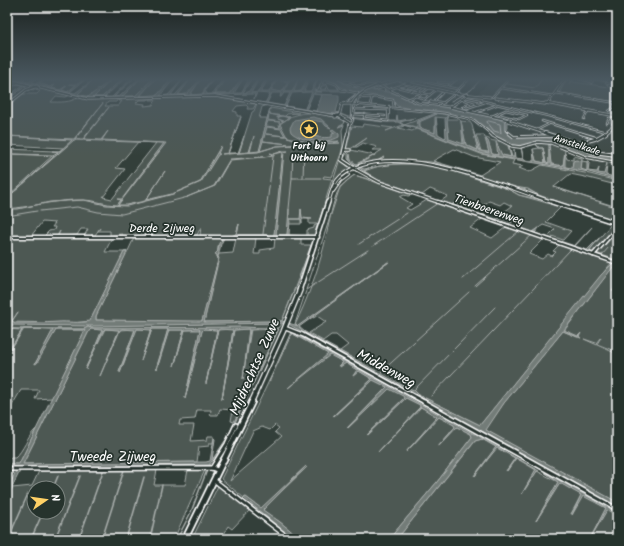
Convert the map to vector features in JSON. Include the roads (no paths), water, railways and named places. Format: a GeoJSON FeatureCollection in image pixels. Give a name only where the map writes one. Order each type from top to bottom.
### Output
{"type":"FeatureCollection","features":[{"type":"Feature","properties":{"kind":"main road"},"geometry":{"type":"LineString","coordinates":[[359,168],[386,163],[416,162],[449,168],[569,208],[617,226]]}},
{"type":"Feature","properties":{"kind":"main road","name":"Mijdrechtse Zuwe"},"geometry":{"type":"LineString","coordinates":[[186,539],[286,325],[318,237],[330,198],[340,181],[359,168]]}},
{"type":"Feature","properties":{"kind":"street"},"geometry":{"type":"LineString","coordinates":[[267,104],[338,115],[344,118],[350,123],[342,160],[359,168]]}},
{"type":"Feature","properties":{"kind":"street"},"geometry":{"type":"LineString","coordinates":[[338,115],[341,106],[343,104]]}},
{"type":"Feature","properties":{"kind":"street"},"geometry":{"type":"LineString","coordinates":[[351,124],[353,120],[351,118],[352,104]]}},
{"type":"Feature","properties":{"kind":"street"},"geometry":{"type":"LineString","coordinates":[[351,118],[355,104]]}},
{"type":"Feature","properties":{"kind":"street"},"geometry":{"type":"LineString","coordinates":[[362,104],[394,106]]}},
{"type":"Feature","properties":{"kind":"street"},"geometry":{"type":"LineString","coordinates":[[450,107],[453,104]]}},
{"type":"Feature","properties":{"kind":"street"},"geometry":{"type":"LineString","coordinates":[[468,104],[464,107],[467,108],[478,104]]}},
{"type":"Feature","properties":{"kind":"street"},"geometry":{"type":"LineString","coordinates":[[478,112],[495,104]]}},
{"type":"Feature","properties":{"kind":"street"},"geometry":{"type":"LineString","coordinates":[[498,104],[606,132]]}},
{"type":"Feature","properties":{"kind":"street"},"geometry":{"type":"LineString","coordinates":[[557,104],[615,116]]}},
{"type":"Feature","properties":{"kind":"street"},"geometry":{"type":"LineString","coordinates":[[557,104],[615,116]]}},
{"type":"Feature","properties":{"kind":"street"},"geometry":{"type":"LineString","coordinates":[[609,111],[610,108],[613,108],[615,104]]}},
{"type":"Feature","properties":{"kind":"street"},"geometry":{"type":"LineString","coordinates":[[440,105],[478,112],[508,120],[593,152],[617,155]]}},
{"type":"Feature","properties":{"kind":"street"},"geometry":{"type":"LineString","coordinates":[[385,120],[389,106]]}},
{"type":"Feature","properties":{"kind":"street","name":"Amstelkade"},"geometry":{"type":"LineString","coordinates":[[394,106],[474,120],[487,129],[493,136],[512,146],[522,146],[538,142],[551,143],[586,157],[617,163]]}},
{"type":"Feature","properties":{"kind":"street"},"geometry":{"type":"LineString","coordinates":[[354,109],[388,110]]}},
{"type":"Feature","properties":{"kind":"street"},"geometry":{"type":"LineString","coordinates":[[365,114],[364,118],[388,121],[388,110]]}},
{"type":"Feature","properties":{"kind":"street"},"geometry":{"type":"LineString","coordinates":[[492,116],[506,110],[527,115],[519,119],[509,117],[506,121],[508,133],[516,138],[552,136]]}},
{"type":"Feature","properties":{"kind":"street"},"geometry":{"type":"LineString","coordinates":[[584,119],[588,111]]}},
{"type":"Feature","properties":{"kind":"street"},"geometry":{"type":"LineString","coordinates":[[353,114],[385,116]]}},
{"type":"Feature","properties":{"kind":"street"},"geometry":{"type":"LineString","coordinates":[[496,114],[508,117]]}},
{"type":"Feature","properties":{"kind":"street"},"geometry":{"type":"LineString","coordinates":[[607,123],[609,118],[615,116]]}},
{"type":"Feature","properties":{"kind":"street"},"geometry":{"type":"LineString","coordinates":[[575,144],[597,138],[606,132],[612,126],[615,116]]}},
{"type":"Feature","properties":{"kind":"street"},"geometry":{"type":"LineString","coordinates":[[542,121],[597,138]]}},
{"type":"Feature","properties":{"kind":"street"},"geometry":{"type":"LineString","coordinates":[[537,130],[550,124]]}},
{"type":"Feature","properties":{"kind":"street"},"geometry":{"type":"LineString","coordinates":[[344,150],[350,150]]}},
{"type":"Feature","properties":{"kind":"street","name":"Tienboerenweg"},"geometry":{"type":"LineString","coordinates":[[359,168],[384,184],[617,263]]}},
{"type":"Feature","properties":{"kind":"street"},"geometry":{"type":"LineString","coordinates":[[594,254],[617,226]]}},
{"type":"Feature","properties":{"kind":"street","name":"Derde Zijweg"},"geometry":{"type":"LineString","coordinates":[[7,237],[318,237]]}},
{"type":"Feature","properties":{"kind":"street","name":"Middenweg"},"geometry":{"type":"LineString","coordinates":[[286,325],[617,509]]}},
{"type":"Feature","properties":{"kind":"street","name":"Mijdrechtse Zuwe"},"geometry":{"type":"LineString","coordinates":[[212,468],[227,444],[236,425]]}},
{"type":"Feature","properties":{"kind":"street","name":"Tweede Zijweg"},"geometry":{"type":"LineString","coordinates":[[7,469],[212,468],[218,470]]}},
{"type":"Feature","properties":{"kind":"street"},"geometry":{"type":"LineString","coordinates":[[214,481],[222,485],[290,539]]}},
{"type":"Feature","properties":{"kind":"water"},"geometry":{"type":"Polygon","coordinates":[[[102,104],[75,139],[83,139],[109,107],[84,139],[101,140],[108,131],[102,140],[166,143],[118,205],[145,201],[165,171],[146,200],[172,194],[200,182],[221,146],[218,154],[220,154],[201,182],[173,194],[127,206],[106,205],[84,200],[117,205],[121,200],[117,199],[122,199],[164,143],[74,140],[7,198],[54,156],[13,154],[53,155],[58,152],[52,151],[60,151],[72,140],[7,136],[74,139],[102,104]]]}},
{"type":"Feature","properties":{"kind":"water"},"geometry":{"type":"Polygon","coordinates":[[[267,104],[284,106],[287,104],[286,106],[316,111],[318,104],[338,104],[336,112],[348,117],[396,121],[397,115],[398,121],[415,118],[400,122],[404,125],[417,127],[418,121],[436,114],[419,122],[420,128],[435,133],[436,117],[438,134],[445,138],[445,119],[448,115],[447,122],[449,139],[464,144],[461,121],[466,145],[477,150],[473,130],[480,151],[489,153],[486,139],[492,154],[498,155],[496,142],[502,155],[511,157],[509,146],[512,157],[514,157],[514,149],[515,158],[523,159],[521,147],[524,160],[534,161],[533,149],[536,161],[545,163],[543,148],[546,163],[549,164],[549,144],[551,164],[563,166],[565,153],[565,167],[572,168],[573,161],[582,161],[581,169],[587,171],[587,161],[589,161],[591,163],[589,163],[588,171],[597,172],[599,168],[598,173],[604,174],[607,163],[606,175],[615,177],[617,173],[617,180],[589,172],[483,154],[421,130],[403,125],[398,122],[349,118],[338,113],[325,114],[267,104]]]}},
{"type":"Feature","properties":{"kind":"water"},"geometry":{"type":"Polygon","coordinates":[[[396,104],[427,104],[499,119],[505,122],[505,131],[515,138],[542,137],[559,139],[594,153],[617,156],[617,161],[611,162],[585,156],[576,151],[551,143],[537,142],[520,146],[511,145],[494,136],[487,129],[472,119],[437,111],[397,106],[396,104]]]}},
{"type":"Feature","properties":{"kind":"water"},"geometry":{"type":"Polygon","coordinates":[[[270,108],[268,120],[280,122],[268,121],[266,126],[280,128],[279,124],[283,121],[278,119],[284,121],[286,120],[280,124],[287,136],[285,136],[281,129],[267,127],[260,151],[277,146],[258,152],[222,154],[238,153],[244,136],[239,153],[249,152],[254,136],[250,152],[259,151],[270,108]]]}},
{"type":"Feature","properties":{"kind":"water"},"geometry":{"type":"Polygon","coordinates":[[[269,114],[290,117],[282,116],[277,118],[280,116],[269,114]]]}},
{"type":"Feature","properties":{"kind":"water"},"geometry":{"type":"Polygon","coordinates":[[[313,117],[321,119],[331,128],[326,126],[323,122],[310,120],[301,128],[302,132],[317,137],[328,138],[332,137],[332,134],[335,133],[331,130],[333,129],[339,134],[339,137],[328,141],[314,141],[301,138],[291,132],[290,128],[294,120],[313,117]]]}},
{"type":"Feature","properties":{"kind":"water"},"geometry":{"type":"Polygon","coordinates":[[[339,141],[333,143],[340,143],[277,146],[339,141]]]}},
{"type":"Feature","properties":{"kind":"water"},"geometry":{"type":"Polygon","coordinates":[[[283,151],[288,151],[284,152],[276,235],[287,235],[289,209],[289,235],[314,236],[231,236],[236,234],[239,224],[237,235],[274,235],[283,152],[274,154],[283,151]]]}},
{"type":"Feature","properties":{"kind":"water"},"geometry":{"type":"Polygon","coordinates":[[[270,153],[274,154],[274,156],[265,157],[272,155],[270,153]]]}},
{"type":"Feature","properties":{"kind":"water"},"geometry":{"type":"Polygon","coordinates":[[[350,154],[351,160],[356,164],[375,155],[357,165],[374,162],[358,166],[364,169],[369,168],[364,171],[378,180],[451,205],[455,203],[452,205],[533,232],[539,228],[535,233],[574,246],[592,227],[575,246],[587,250],[599,238],[589,251],[615,260],[617,259],[617,262],[564,330],[578,336],[581,333],[579,337],[581,338],[563,331],[504,403],[486,430],[617,502],[617,506],[290,325],[282,323],[90,326],[7,325],[7,322],[12,321],[15,323],[42,323],[90,321],[124,252],[127,252],[96,316],[96,320],[202,321],[218,260],[217,255],[215,254],[218,251],[219,243],[222,240],[220,237],[224,238],[221,244],[219,258],[204,322],[282,321],[298,326],[388,262],[299,327],[305,332],[405,387],[414,390],[419,395],[480,425],[601,275],[615,261],[376,180],[351,162],[349,159],[350,154]]]}},
{"type":"Feature","properties":{"kind":"water"},"geometry":{"type":"Polygon","coordinates":[[[261,157],[230,160],[215,186],[203,191],[214,186],[230,159],[261,157]]]}},
{"type":"Feature","properties":{"kind":"water"},"geometry":{"type":"Polygon","coordinates":[[[39,204],[18,209],[7,209],[16,208],[39,204]]]}},
{"type":"Feature","properties":{"kind":"water"},"geometry":{"type":"Polygon","coordinates":[[[301,209],[302,218],[312,219],[302,219],[302,223],[300,219],[301,209]]]}},
{"type":"Feature","properties":{"kind":"water"},"geometry":{"type":"Polygon","coordinates":[[[88,327],[245,327],[279,329],[227,440],[209,465],[22,467],[7,497],[7,482],[12,480],[17,468],[7,467],[7,464],[19,464],[85,330],[56,330],[35,364],[53,330],[23,329],[84,329],[88,327]],[[91,329],[89,331],[23,464],[206,462],[210,461],[214,438],[212,460],[227,438],[278,329],[250,330],[243,379],[249,329],[234,330],[222,399],[233,330],[218,330],[206,384],[217,330],[204,329],[202,331],[185,399],[199,329],[185,330],[174,366],[184,330],[169,330],[157,369],[168,329],[152,329],[141,361],[151,330],[137,329],[120,373],[135,330],[122,329],[120,330],[100,376],[119,330],[105,329],[103,331],[86,369],[102,330],[91,329]]]}},
{"type":"Feature","properties":{"kind":"water"},"geometry":{"type":"Polygon","coordinates":[[[7,329],[23,329],[7,355],[22,330],[7,329]]]}},
{"type":"Feature","properties":{"kind":"water"},"geometry":{"type":"Polygon","coordinates":[[[291,332],[474,434],[477,433],[480,437],[526,463],[516,458],[506,471],[515,458],[497,448],[474,476],[496,447],[482,439],[475,441],[397,539],[389,539],[437,482],[472,437],[471,434],[457,427],[438,447],[455,427],[439,417],[406,452],[437,417],[421,407],[378,452],[420,407],[420,405],[406,398],[366,435],[404,398],[403,396],[389,389],[348,428],[387,387],[373,380],[334,416],[372,379],[359,371],[353,376],[357,370],[346,363],[340,367],[343,362],[330,355],[288,388],[328,354],[292,333],[269,382],[291,332]]]}},
{"type":"Feature","properties":{"kind":"water"},"geometry":{"type":"Polygon","coordinates":[[[306,466],[263,510],[301,539],[293,539],[244,498],[246,497],[261,508],[306,466]]]}},
{"type":"Feature","properties":{"kind":"water"},"geometry":{"type":"Polygon","coordinates":[[[536,469],[539,471],[537,471],[522,494],[536,469]]]}},
{"type":"Feature","properties":{"kind":"water"},"geometry":{"type":"Polygon","coordinates":[[[544,472],[617,513],[617,515],[607,510],[590,539],[606,508],[583,496],[572,515],[581,495],[560,483],[536,521],[558,482],[544,472]]]}},
{"type":"Feature","properties":{"kind":"waterway"},"geometry":{"type":"LineString","coordinates":[[610,123],[611,119]]}},
{"type":"Feature","properties":{"kind":"waterway"},"geometry":{"type":"LineString","coordinates":[[298,178],[303,178],[304,150]]}},
{"type":"Feature","properties":{"kind":"waterway"},"geometry":{"type":"LineString","coordinates":[[292,178],[293,151]]}},
{"type":"Feature","properties":{"kind":"waterway"},"geometry":{"type":"LineString","coordinates":[[263,234],[273,157]]}},
{"type":"Feature","properties":{"kind":"waterway"},"geometry":{"type":"LineString","coordinates":[[377,161],[387,160]]}},
{"type":"Feature","properties":{"kind":"waterway"},"geometry":{"type":"LineString","coordinates":[[390,160],[439,165],[526,190]]}},
{"type":"Feature","properties":{"kind":"waterway"},"geometry":{"type":"LineString","coordinates":[[368,168],[394,164],[420,164]]}},
{"type":"Feature","properties":{"kind":"waterway"},"geometry":{"type":"LineString","coordinates":[[451,170],[508,189],[519,195],[537,199],[611,224]]}},
{"type":"Feature","properties":{"kind":"waterway"},"geometry":{"type":"LineString","coordinates":[[368,179],[354,175],[340,187],[306,290],[368,250]]}},
{"type":"Feature","properties":{"kind":"waterway"},"geometry":{"type":"LineString","coordinates":[[289,209],[292,178]]}},
{"type":"Feature","properties":{"kind":"waterway"},"geometry":{"type":"LineString","coordinates":[[292,178],[297,178]]}},
{"type":"Feature","properties":{"kind":"waterway"},"geometry":{"type":"LineString","coordinates":[[304,178],[321,178]]}},
{"type":"Feature","properties":{"kind":"waterway"},"geometry":{"type":"LineString","coordinates":[[554,187],[597,201]]}},
{"type":"Feature","properties":{"kind":"waterway"},"geometry":{"type":"LineString","coordinates":[[528,190],[543,197],[617,221]]}},
{"type":"Feature","properties":{"kind":"waterway"},"geometry":{"type":"LineString","coordinates":[[40,211],[77,207],[98,212],[122,214],[188,197]]}},
{"type":"Feature","properties":{"kind":"waterway"},"geometry":{"type":"LineString","coordinates":[[373,246],[438,203],[434,202]]}},
{"type":"Feature","properties":{"kind":"waterway"},"geometry":{"type":"LineString","coordinates":[[599,202],[612,206]]}},
{"type":"Feature","properties":{"kind":"waterway"},"geometry":{"type":"LineString","coordinates":[[7,216],[37,211]]}},
{"type":"Feature","properties":{"kind":"waterway"},"geometry":{"type":"LineString","coordinates":[[359,244],[407,213]]}},
{"type":"Feature","properties":{"kind":"waterway"},"geometry":{"type":"LineString","coordinates":[[314,236],[317,226]]}},
{"type":"Feature","properties":{"kind":"waterway"},"geometry":{"type":"LineString","coordinates":[[506,242],[519,231],[531,235]]}},
{"type":"Feature","properties":{"kind":"waterway"},"geometry":{"type":"LineString","coordinates":[[475,286],[532,235],[544,239]]}},
{"type":"Feature","properties":{"kind":"waterway"},"geometry":{"type":"LineString","coordinates":[[40,236],[54,236]]}},
{"type":"Feature","properties":{"kind":"waterway"},"geometry":{"type":"LineString","coordinates":[[284,316],[314,238]]}},
{"type":"Feature","properties":{"kind":"waterway"},"geometry":{"type":"LineString","coordinates":[[463,279],[505,243]]}},
{"type":"Feature","properties":{"kind":"waterway"},"geometry":{"type":"LineString","coordinates":[[556,244],[560,245]]}},
{"type":"Feature","properties":{"kind":"waterway"},"geometry":{"type":"LineString","coordinates":[[563,246],[571,249]]}},
{"type":"Feature","properties":{"kind":"waterway"},"geometry":{"type":"LineString","coordinates":[[602,255],[609,247]]}},
{"type":"Feature","properties":{"kind":"waterway"},"geometry":{"type":"LineString","coordinates":[[555,266],[570,250]]}},
{"type":"Feature","properties":{"kind":"waterway"},"geometry":{"type":"LineString","coordinates":[[578,251],[595,256]]}},
{"type":"Feature","properties":{"kind":"waterway"},"geometry":{"type":"LineString","coordinates":[[431,396],[554,267]]}},
{"type":"Feature","properties":{"kind":"waterway"},"geometry":{"type":"LineString","coordinates":[[295,324],[306,291]]}},
{"type":"Feature","properties":{"kind":"waterway"},"geometry":{"type":"LineString","coordinates":[[381,372],[469,292]]}},
{"type":"Feature","properties":{"kind":"waterway"},"geometry":{"type":"LineString","coordinates":[[414,390],[495,307]]}},
{"type":"Feature","properties":{"kind":"waterway"},"geometry":{"type":"LineString","coordinates":[[102,539],[124,470]]}},
{"type":"Feature","properties":{"kind":"waterway"},"geometry":{"type":"LineString","coordinates":[[177,539],[191,512],[207,470]]}},
{"type":"Feature","properties":{"kind":"waterway"},"geometry":{"type":"LineString","coordinates":[[79,539],[103,471]]}},
{"type":"Feature","properties":{"kind":"waterway"},"geometry":{"type":"LineString","coordinates":[[56,480],[58,476]]}},
{"type":"Feature","properties":{"kind":"waterway"},"geometry":{"type":"LineString","coordinates":[[55,539],[80,476]]}},
{"type":"Feature","properties":{"kind":"waterway"},"geometry":{"type":"LineString","coordinates":[[126,539],[144,477]]}},
{"type":"Feature","properties":{"kind":"waterway"},"geometry":{"type":"LineString","coordinates":[[150,539],[162,485]]}},
{"type":"Feature","properties":{"kind":"waterway"},"geometry":{"type":"LineString","coordinates":[[8,539],[26,498]]}},
{"type":"Feature","properties":{"kind":"waterway"},"geometry":{"type":"LineString","coordinates":[[31,539],[39,520]]}},
{"type":"Feature","properties":{"kind":"place","name":"Fort bij Uithoorn"},"geometry":{"type":"Point","coordinates":[309,129]}}]}
